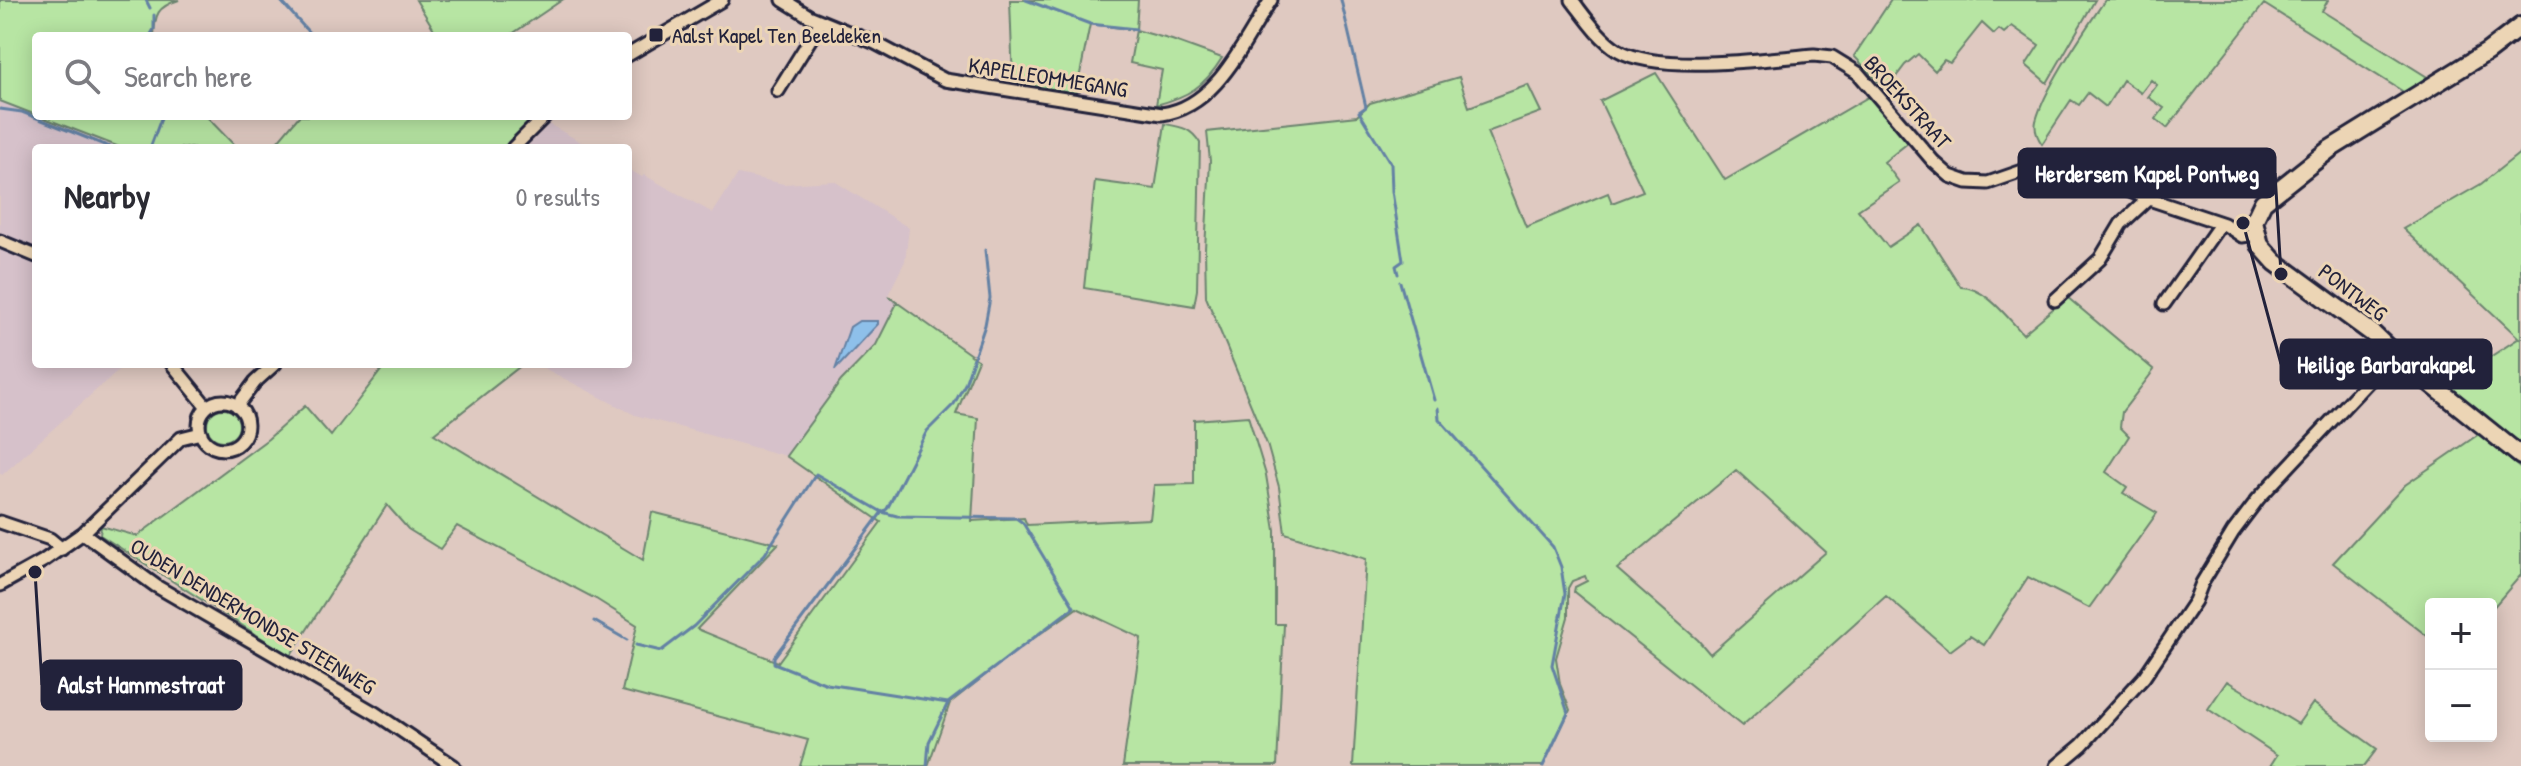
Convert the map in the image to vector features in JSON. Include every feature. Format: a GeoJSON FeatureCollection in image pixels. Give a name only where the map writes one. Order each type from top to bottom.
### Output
{"type":"FeatureCollection","features":[{"type":"Feature","properties":{"kind":"street"},"geometry":{"type":"LineString","coordinates":[[632,53],[722,0]]}},
{"type":"Feature","properties":{"kind":"street","name":"KAPELLEOMMEGANG"},"geometry":{"type":"LineString","coordinates":[[783,0],[821,22],[875,43],[952,82],[1162,114],[1194,104],[1215,86],[1271,0]]}},
{"type":"Feature","properties":{"kind":"street","name":"BROEKSTRAAT"},"geometry":{"type":"LineString","coordinates":[[1572,0],[1605,41],[1639,60],[1669,64],[1814,55],[1832,57],[1858,73],[1933,161],[1950,176],[1967,182],[2000,181],[2054,161],[2064,162],[2148,199],[2221,223],[2242,236],[2255,234]]}},
{"type":"Feature","properties":{"kind":"street"},"geometry":{"type":"LineString","coordinates":[[778,91],[821,22]]}},
{"type":"Feature","properties":{"kind":"street"},"geometry":{"type":"LineString","coordinates":[[2255,234],[2254,221],[2263,202],[2330,149],[2487,52],[2521,26]]}},
{"type":"Feature","properties":{"kind":"street"},"geometry":{"type":"LineString","coordinates":[[517,144],[541,120]]}},
{"type":"Feature","properties":{"kind":"street"},"geometry":{"type":"LineString","coordinates":[[2055,300],[2100,259],[2121,224],[2148,199]]}},
{"type":"Feature","properties":{"kind":"street"},"geometry":{"type":"LineString","coordinates":[[2164,304],[2221,223]]}},
{"type":"Feature","properties":{"kind":"street","name":"PONTWEG"},"geometry":{"type":"LineString","coordinates":[[2057,766],[2082,745],[2144,677],[2195,601],[2202,583],[2233,532],[2258,499],[2394,354],[2372,333],[2275,262],[2255,234]]}},
{"type":"Feature","properties":{"kind":"street"},"geometry":{"type":"LineString","coordinates":[[0,241],[32,254]]}},
{"type":"Feature","properties":{"kind":"street"},"geometry":{"type":"LineString","coordinates":[[2394,354],[2521,456]]}},
{"type":"Feature","properties":{"kind":"street"},"geometry":{"type":"LineString","coordinates":[[175,368],[207,407]]}},
{"type":"Feature","properties":{"kind":"street"},"geometry":{"type":"LineString","coordinates":[[237,406],[269,368]]}},
{"type":"Feature","properties":{"kind":"street"},"geometry":{"type":"LineString","coordinates":[[220,401],[237,406],[247,424],[243,439],[222,449],[208,443],[201,433],[199,422],[207,407],[220,401]]}},
{"type":"Feature","properties":{"kind":"street"},"geometry":{"type":"LineString","coordinates":[[0,585],[62,549],[83,533],[181,438],[201,433]]}},
{"type":"Feature","properties":{"kind":"street"},"geometry":{"type":"LineString","coordinates":[[0,522],[50,539],[62,549]]}},
{"type":"Feature","properties":{"kind":"street","name":"OUDEN DENDERMONDSE STEENWEG"},"geometry":{"type":"LineString","coordinates":[[83,533],[156,586],[375,713],[454,766]]}},
{"type":"Feature","properties":{"kind":"shaded area"},"geometry":{"type":"Polygon","coordinates":[[[0,101],[32,113],[32,120],[49,120],[112,144],[32,144],[32,368],[121,368],[2,475],[0,101]]]}},
{"type":"Feature","properties":{"kind":"shaded area"},"geometry":{"type":"Polygon","coordinates":[[[549,124],[584,144],[530,144],[549,124]]]}},
{"type":"Feature","properties":{"kind":"shaded area"},"geometry":{"type":"Polygon","coordinates":[[[632,171],[713,213],[738,174],[784,184],[834,181],[909,228],[905,261],[888,295],[897,303],[876,345],[841,381],[786,456],[635,415],[544,368],[632,368],[632,171]]]}},
{"type":"Feature","properties":{"kind":"green space"},"geometry":{"type":"Polygon","coordinates":[[[0,0],[179,0],[166,5],[159,12],[154,32],[32,32],[32,113],[0,101],[0,0]]]}},
{"type":"Feature","properties":{"kind":"green space"},"geometry":{"type":"Polygon","coordinates":[[[416,0],[562,0],[515,32],[436,32],[416,0]]]}},
{"type":"Feature","properties":{"kind":"green space"},"geometry":{"type":"Polygon","coordinates":[[[1010,0],[1138,0],[1136,30],[1090,24],[1076,94],[1013,83],[1010,0]]]}},
{"type":"Feature","properties":{"kind":"green space"},"geometry":{"type":"Polygon","coordinates":[[[1891,0],[2095,0],[2047,83],[2026,65],[2039,45],[2012,26],[2004,33],[1999,29],[1994,34],[1982,23],[1950,63],[1944,60],[1935,71],[1918,54],[1905,65],[1886,90],[1854,56],[1891,0]]]}},
{"type":"Feature","properties":{"kind":"green space"},"geometry":{"type":"Polygon","coordinates":[[[2105,0],[2328,0],[2322,11],[2432,80],[2407,94],[2264,4],[2167,128],[2156,119],[2164,108],[2148,97],[2157,85],[2151,80],[2141,93],[2123,80],[2106,107],[2088,93],[2079,105],[2071,100],[2042,144],[2035,127],[2041,107],[2066,59],[2105,0]]]}},
{"type":"Feature","properties":{"kind":"green space"},"geometry":{"type":"Polygon","coordinates":[[[1136,30],[1222,58],[1195,89],[1156,105],[1162,70],[1130,63],[1136,30]]]}},
{"type":"Feature","properties":{"kind":"green space"},"geometry":{"type":"Polygon","coordinates":[[[1656,73],[1725,180],[1870,96],[1909,142],[1884,162],[1899,182],[1858,210],[1888,247],[1921,225],[1961,287],[1987,297],[2023,334],[2067,297],[2154,370],[2122,412],[2120,427],[2129,436],[2106,472],[2127,487],[2123,493],[2157,513],[2089,608],[2028,577],[1984,645],[1970,636],[1950,651],[1886,596],[1742,726],[1574,592],[1575,587],[1587,581],[1585,576],[1572,581],[1568,588],[1568,617],[1556,658],[1560,684],[1570,710],[1543,766],[1353,766],[1366,559],[1285,533],[1279,487],[1267,444],[1206,297],[1205,249],[1210,161],[1207,132],[1357,116],[1370,103],[1459,77],[1469,107],[1528,85],[1541,112],[1487,132],[1526,227],[1608,193],[1612,203],[1643,191],[1600,101],[1656,73]],[[1736,470],[1617,569],[1710,654],[1826,552],[1736,470]]]}},
{"type":"Feature","properties":{"kind":"green space"},"geometry":{"type":"Polygon","coordinates":[[[49,120],[210,120],[233,144],[112,144],[49,120]]]}},
{"type":"Feature","properties":{"kind":"green space"},"geometry":{"type":"Polygon","coordinates":[[[296,120],[532,120],[508,144],[275,144],[296,120]]]}},
{"type":"Feature","properties":{"kind":"green space"},"geometry":{"type":"Polygon","coordinates":[[[1165,124],[1186,129],[1200,143],[1197,290],[1194,306],[1084,288],[1095,181],[1155,189],[1165,124]]]}},
{"type":"Feature","properties":{"kind":"green space"},"geometry":{"type":"Polygon","coordinates":[[[2521,152],[2521,444],[2447,385],[2519,338],[2403,229],[2481,184],[2521,152]]]}},
{"type":"Feature","properties":{"kind":"green space"},"geometry":{"type":"Polygon","coordinates":[[[888,296],[978,360],[956,414],[978,418],[972,521],[1024,518],[1027,525],[1150,519],[1154,485],[1194,484],[1194,420],[1248,416],[1266,475],[1275,530],[1275,624],[1284,624],[1277,766],[1123,766],[1141,638],[1077,608],[950,703],[928,766],[800,766],[808,740],[622,691],[637,625],[596,599],[457,526],[440,549],[408,529],[387,505],[290,656],[100,535],[101,526],[137,536],[268,439],[305,406],[331,436],[383,368],[518,368],[434,434],[643,560],[652,512],[778,544],[697,629],[778,662],[881,522],[786,456],[841,381],[876,345],[897,303],[888,296]]]}},
{"type":"Feature","properties":{"kind":"green space"},"geometry":{"type":"Polygon","coordinates":[[[223,409],[234,414],[239,425],[234,436],[223,441],[212,436],[207,425],[212,414],[223,409]]]}},
{"type":"Feature","properties":{"kind":"green space"},"geometry":{"type":"Polygon","coordinates":[[[2479,434],[2521,469],[2521,575],[2497,603],[2497,598],[2425,598],[2425,634],[2333,563],[2405,485],[2479,434]]]}},
{"type":"Feature","properties":{"kind":"green space"},"geometry":{"type":"Polygon","coordinates":[[[2227,681],[2298,724],[2313,703],[2377,749],[2364,766],[2270,766],[2277,755],[2208,709],[2227,681]]]}},
{"type":"Feature","properties":{"kind":"water"},"geometry":{"type":"Polygon","coordinates":[[[859,321],[878,321],[878,324],[835,370],[850,327],[859,321]]]}},
{"type":"Feature","properties":{"kind":"waterway"},"geometry":{"type":"LineString","coordinates":[[146,0],[150,8]]}},
{"type":"Feature","properties":{"kind":"waterway"},"geometry":{"type":"LineString","coordinates":[[280,0],[308,32]]}},
{"type":"Feature","properties":{"kind":"waterway"},"geometry":{"type":"LineString","coordinates":[[1026,0],[1090,24],[1136,29]]}},
{"type":"Feature","properties":{"kind":"waterway"},"geometry":{"type":"LineString","coordinates":[[1341,0],[1366,107],[1359,112],[1391,164],[1403,261],[1396,266],[1398,274]]}},
{"type":"Feature","properties":{"kind":"waterway"},"geometry":{"type":"LineString","coordinates":[[152,32],[154,15]]}},
{"type":"Feature","properties":{"kind":"waterway"},"geometry":{"type":"LineString","coordinates":[[0,109],[32,116]]}},
{"type":"Feature","properties":{"kind":"waterway"},"geometry":{"type":"LineString","coordinates":[[42,120],[102,144]]}},
{"type":"Feature","properties":{"kind":"waterway"},"geometry":{"type":"LineString","coordinates":[[152,144],[160,120]]}},
{"type":"Feature","properties":{"kind":"waterway"},"geometry":{"type":"LineString","coordinates":[[927,766],[929,742],[948,703],[827,684],[774,663],[774,657],[887,509],[927,431],[954,404],[965,384],[985,325],[990,298],[985,250]]}},
{"type":"Feature","properties":{"kind":"waterway"},"geometry":{"type":"LineString","coordinates":[[1400,282],[1434,400]]}},
{"type":"Feature","properties":{"kind":"waterway"},"geometry":{"type":"LineString","coordinates":[[1438,408],[1439,419],[1553,547],[1561,567],[1565,594],[1552,665],[1568,713],[1543,766]]}},
{"type":"Feature","properties":{"kind":"waterway"},"geometry":{"type":"LineString","coordinates":[[636,645],[661,651],[694,626],[765,554],[816,474],[882,512],[897,516],[1016,518],[1023,523],[1074,607],[948,703]]}},
{"type":"Feature","properties":{"kind":"waterway"},"geometry":{"type":"LineString","coordinates":[[594,621],[627,640]]}},
{"type":"Feature","properties":{"kind":"place","name":"Aalst Kapel Ten Beeldeken"},"geometry":{"type":"Point","coordinates":[656,35]}},
{"type":"Feature","properties":{"kind":"place","name":"Heilige Barbarakapel"},"geometry":{"type":"Point","coordinates":[2243,223]}},
{"type":"Feature","properties":{"kind":"place","name":"Herdersem Kapel Pontweg"},"geometry":{"type":"Point","coordinates":[2281,274]}},
{"type":"Feature","properties":{"kind":"place","name":"Aalst Hammestraat"},"geometry":{"type":"Point","coordinates":[35,572]}}]}
